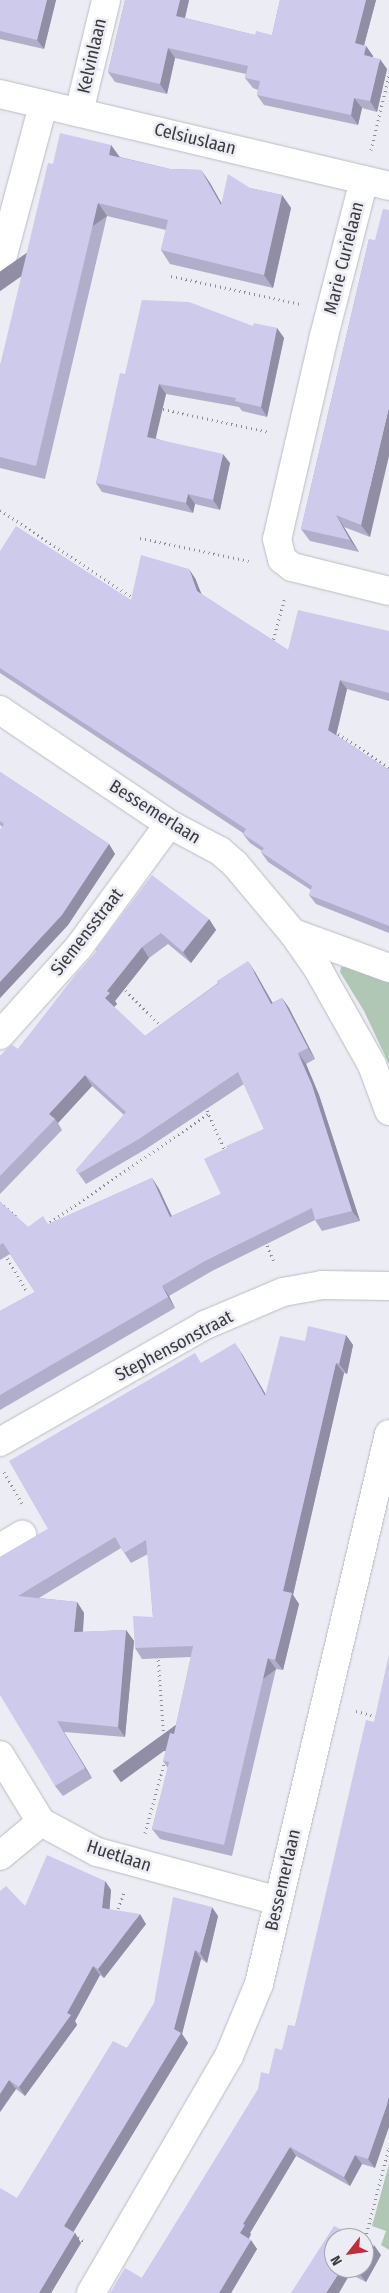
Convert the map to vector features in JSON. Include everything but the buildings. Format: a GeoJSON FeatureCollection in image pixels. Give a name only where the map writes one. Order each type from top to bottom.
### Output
{"type":"FeatureCollection","features":[{"type":"Feature","properties":{"kind":"street","name":"Kelvinlaan"},"geometry":{"type":"LineString","coordinates":[[79,112],[106,0]]}},
{"type":"Feature","properties":{"kind":"street","name":"Celsiuslaan"},"geometry":{"type":"LineString","coordinates":[[0,94],[376,183]]}},
{"type":"Feature","properties":{"kind":"street"},"geometry":{"type":"LineString","coordinates":[[0,266],[43,104]]}},
{"type":"Feature","properties":{"kind":"street","name":"Marie Curielaan"},"geometry":{"type":"LineString","coordinates":[[292,567],[282,559],[277,539],[299,439],[376,183]]}},
{"type":"Feature","properties":{"kind":"street"},"geometry":{"type":"LineString","coordinates":[[292,567],[389,591]]}},
{"type":"Feature","properties":{"kind":"street","name":"Bessemerlaan"},"geometry":{"type":"LineString","coordinates":[[0,710],[168,824],[220,851],[235,864],[293,933],[318,969],[354,1029],[372,1065],[389,1111]]}},
{"type":"Feature","properties":{"kind":"street","name":"Siemensstraat"},"geometry":{"type":"LineString","coordinates":[[0,1034],[79,947],[168,824]]}},
{"type":"Feature","properties":{"kind":"street","name":"Bessemerlaan"},"geometry":{"type":"LineString","coordinates":[[293,933],[389,968]]}},
{"type":"Feature","properties":{"kind":"street","name":"Stephensonstraat"},"geometry":{"type":"LineString","coordinates":[[0,1442],[206,1325],[283,1292],[322,1285],[389,1286]]}},
{"type":"Feature","properties":{"kind":"street","name":"Bessemerlaan"},"geometry":{"type":"LineString","coordinates":[[91,2293],[229,2056],[259,1984],[389,1434]]}},
{"type":"Feature","properties":{"kind":"street"},"geometry":{"type":"LineString","coordinates":[[0,1755],[41,1822],[0,1856]]}},
{"type":"Feature","properties":{"kind":"street","name":"Huetlaan"},"geometry":{"type":"LineString","coordinates":[[41,1822],[97,1852],[278,1901]]}},
{"type":"Feature","properties":{"kind":"path"},"geometry":{"type":"LineString","coordinates":[[376,183],[389,75]]}},
{"type":"Feature","properties":{"kind":"path","name":"Marie Curielaan"},"geometry":{"type":"LineString","coordinates":[[171,276],[307,305]]}},
{"type":"Feature","properties":{"kind":"path"},"geometry":{"type":"LineString","coordinates":[[156,407],[299,439]]}},
{"type":"Feature","properties":{"kind":"path"},"geometry":{"type":"LineString","coordinates":[[0,510],[139,602]]}},
{"type":"Feature","properties":{"kind":"path"},"geometry":{"type":"LineString","coordinates":[[140,538],[252,562]]}},
{"type":"Feature","properties":{"kind":"path"},"geometry":{"type":"LineString","coordinates":[[270,654],[292,567]]}},
{"type":"Feature","properties":{"kind":"path"},"geometry":{"type":"LineString","coordinates":[[334,730],[389,767]]}},
{"type":"Feature","properties":{"kind":"path"},"geometry":{"type":"LineString","coordinates":[[121,986],[156,1019],[167,1033]]}},
{"type":"Feature","properties":{"kind":"path"},"geometry":{"type":"LineString","coordinates":[[201,1097],[229,1160]]}},
{"type":"Feature","properties":{"kind":"path"},"geometry":{"type":"LineString","coordinates":[[42,1228],[208,1114]]}},
{"type":"Feature","properties":{"kind":"path"},"geometry":{"type":"LineString","coordinates":[[0,1202],[21,1220]]}},
{"type":"Feature","properties":{"kind":"path"},"geometry":{"type":"LineString","coordinates":[[262,1232],[278,1269],[283,1292]]}},
{"type":"Feature","properties":{"kind":"path"},"geometry":{"type":"LineString","coordinates":[[12,1249],[4,1254],[26,1290]]}},
{"type":"Feature","properties":{"kind":"path"},"geometry":{"type":"LineString","coordinates":[[114,1918],[136,1862],[166,1756],[158,1651]]}},
{"type":"Feature","properties":{"kind":"path"},"geometry":{"type":"LineString","coordinates":[[368,2228],[389,2147]]}},
{"type":"Feature","properties":{"kind":"green space"},"geometry":{"type":"Polygon","coordinates":[[[347,966],[389,980],[389,1064],[364,1011],[340,972],[341,967],[347,966]]]}},
{"type":"Feature","properties":{"kind":"green space"},"geometry":{"type":"Polygon","coordinates":[[[389,2164],[389,2250],[381,2245],[386,2231],[372,2226],[389,2164]]]}}]}
